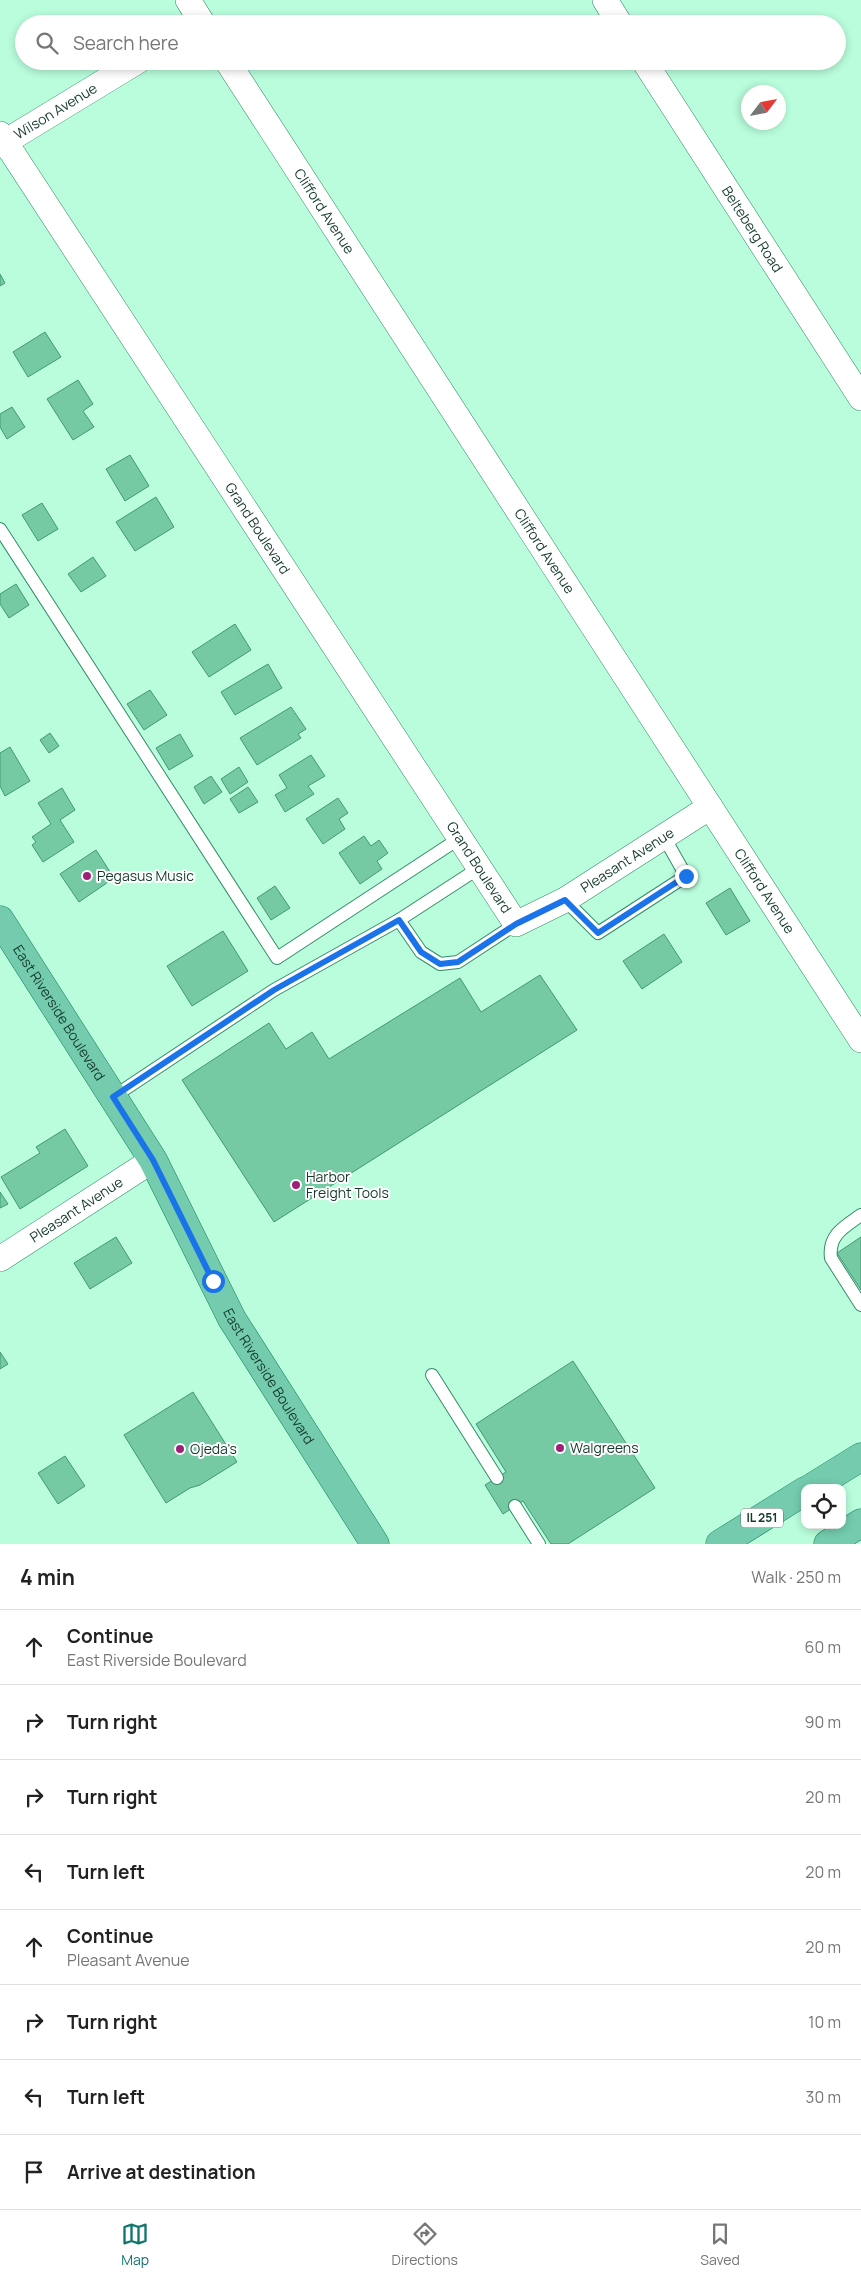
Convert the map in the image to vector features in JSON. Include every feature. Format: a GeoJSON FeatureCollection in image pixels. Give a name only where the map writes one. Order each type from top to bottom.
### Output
{"type":"FeatureCollection","features":[{"type":"Feature","properties":{"kind":"main road","name":"East Riverside Boulevard"},"geometry":{"type":"LineString","coordinates":[[0,920],[153,1160],[232,1319],[375,1544]]}},
{"type":"Feature","properties":{"kind":"main road"},"geometry":{"type":"LineString","coordinates":[[818,1484],[860,1461]]}},
{"type":"Feature","properties":{"kind":"main road","name":"IL 251"},"geometry":{"type":"LineString","coordinates":[[720,1544],[801,1493]]}},
{"type":"Feature","properties":{"kind":"main road"},"geometry":{"type":"LineString","coordinates":[[828,1544],[861,1523]]}},
{"type":"Feature","properties":{"kind":"street"},"geometry":{"type":"LineString","coordinates":[[188,0],[197,15]]}},
{"type":"Feature","properties":{"kind":"street"},"geometry":{"type":"LineString","coordinates":[[605,0],[614,15]]}},
{"type":"Feature","properties":{"kind":"street","name":"Wilson Avenue"},"geometry":{"type":"LineString","coordinates":[[2,141],[123,70]]}},
{"type":"Feature","properties":{"kind":"street","name":"Clifford Avenue"},"geometry":{"type":"LineString","coordinates":[[234,70],[861,1040]]}},
{"type":"Feature","properties":{"kind":"street","name":"Belteberg Road"},"geometry":{"type":"LineString","coordinates":[[650,70],[861,398]]}},
{"type":"Feature","properties":{"kind":"street","name":"Grand Boulevard"},"geometry":{"type":"LineString","coordinates":[[2,141],[516,924]]}},
{"type":"Feature","properties":{"kind":"street","name":"Pleasant Avenue"},"geometry":{"type":"LineString","coordinates":[[516,924],[565,900],[710,807]]}},
{"type":"Feature","properties":{"kind":"street","name":"Pleasant Avenue"},"geometry":{"type":"LineString","coordinates":[[0,1259],[153,1160]]}},
{"type":"Feature","properties":{"kind":"lane"},"geometry":{"type":"LineString","coordinates":[[0,528],[277,958],[460,838]]}},
{"type":"Feature","properties":{"kind":"lane"},"geometry":{"type":"LineString","coordinates":[[565,900],[598,933],[686,876],[664,837]]}},
{"type":"Feature","properties":{"kind":"lane"},"geometry":{"type":"LineString","coordinates":[[113,1097],[274,990],[399,920],[480,868]]}},
{"type":"Feature","properties":{"kind":"lane"},"geometry":{"type":"LineString","coordinates":[[399,920],[421,952],[440,964],[458,962],[516,924]]}},
{"type":"Feature","properties":{"kind":"lane"},"geometry":{"type":"LineString","coordinates":[[861,1215],[838,1231],[832,1240],[830,1251],[831,1258],[861,1305]]}},
{"type":"Feature","properties":{"kind":"lane"},"geometry":{"type":"LineString","coordinates":[[432,1375],[497,1478]]}},
{"type":"Feature","properties":{"kind":"lane"},"geometry":{"type":"LineString","coordinates":[[515,1506],[539,1544]]}},
{"type":"Feature","properties":{"kind":"building"},"geometry":{"type":"Polygon","coordinates":[[[0,274],[5,283],[0,286],[0,274]]]}},
{"type":"Feature","properties":{"kind":"building"},"geometry":{"type":"Polygon","coordinates":[[[45,332],[61,357],[28,377],[13,352],[45,332]]]}},
{"type":"Feature","properties":{"kind":"building"},"geometry":{"type":"Polygon","coordinates":[[[78,380],[93,404],[83,411],[94,427],[73,440],[47,399],[78,380]]]}},
{"type":"Feature","properties":{"kind":"building"},"geometry":{"type":"Polygon","coordinates":[[[12,407],[25,427],[7,439],[0,427],[0,414],[12,407]]]}},
{"type":"Feature","properties":{"kind":"building"},"geometry":{"type":"Polygon","coordinates":[[[130,455],[149,486],[125,501],[106,469],[130,455]]]}},
{"type":"Feature","properties":{"kind":"building"},"geometry":{"type":"Polygon","coordinates":[[[156,497],[174,527],[135,551],[116,522],[156,497]]]}},
{"type":"Feature","properties":{"kind":"building"},"geometry":{"type":"Polygon","coordinates":[[[42,503],[58,529],[38,541],[22,515],[42,503]]]}},
{"type":"Feature","properties":{"kind":"building"},"geometry":{"type":"Polygon","coordinates":[[[93,557],[106,576],[81,592],[68,574],[93,557]]]}},
{"type":"Feature","properties":{"kind":"building"},"geometry":{"type":"Polygon","coordinates":[[[16,584],[29,605],[9,618],[0,604],[0,594],[16,584]]]}},
{"type":"Feature","properties":{"kind":"building"},"geometry":{"type":"Polygon","coordinates":[[[235,624],[251,650],[209,677],[192,652],[235,624]]]}},
{"type":"Feature","properties":{"kind":"building"},"geometry":{"type":"Polygon","coordinates":[[[268,664],[282,688],[235,715],[221,692],[268,664]]]}},
{"type":"Feature","properties":{"kind":"building"},"geometry":{"type":"Polygon","coordinates":[[[150,690],[167,715],[144,730],[127,704],[150,690]]]}},
{"type":"Feature","properties":{"kind":"building"},"geometry":{"type":"Polygon","coordinates":[[[291,707],[306,729],[298,734],[301,738],[257,765],[240,738],[291,707]]]}},
{"type":"Feature","properties":{"kind":"building"},"geometry":{"type":"Polygon","coordinates":[[[50,733],[59,746],[49,753],[40,740],[50,733]]]}},
{"type":"Feature","properties":{"kind":"building"},"geometry":{"type":"Polygon","coordinates":[[[180,734],[193,756],[169,770],[156,748],[180,734]]]}},
{"type":"Feature","properties":{"kind":"building"},"geometry":{"type":"Polygon","coordinates":[[[10,747],[30,781],[5,796],[0,786],[0,753],[10,747]]]}},
{"type":"Feature","properties":{"kind":"building"},"geometry":{"type":"Polygon","coordinates":[[[311,755],[325,776],[308,786],[314,794],[285,812],[275,795],[287,788],[279,775],[311,755]]]}},
{"type":"Feature","properties":{"kind":"building"},"geometry":{"type":"Polygon","coordinates":[[[239,767],[248,782],[230,794],[221,779],[239,767]]]}},
{"type":"Feature","properties":{"kind":"building"},"geometry":{"type":"Polygon","coordinates":[[[211,776],[222,792],[204,804],[194,787],[211,776]]]}},
{"type":"Feature","properties":{"kind":"building"},"geometry":{"type":"Polygon","coordinates":[[[248,787],[258,802],[239,813],[230,799],[248,787]]]}},
{"type":"Feature","properties":{"kind":"building"},"geometry":{"type":"Polygon","coordinates":[[[62,788],[75,810],[60,820],[74,842],[43,862],[32,845],[36,842],[32,837],[51,824],[38,803],[62,788]]]}},
{"type":"Feature","properties":{"kind":"building"},"geometry":{"type":"Polygon","coordinates":[[[338,798],[348,813],[339,819],[345,829],[323,844],[306,819],[338,798]]]}},
{"type":"Feature","properties":{"kind":"building"},"geometry":{"type":"Polygon","coordinates":[[[364,836],[371,846],[379,840],[388,853],[377,861],[382,869],[360,884],[339,853],[364,836]]]}},
{"type":"Feature","properties":{"kind":"building","name":"Pegasus Music"},"geometry":{"type":"Polygon","coordinates":[[[96,850],[114,878],[79,902],[60,874],[96,850]]]}},
{"type":"Feature","properties":{"kind":"building"},"geometry":{"type":"Polygon","coordinates":[[[275,886],[290,908],[271,920],[257,898],[275,886]]]}},
{"type":"Feature","properties":{"kind":"building"},"geometry":{"type":"Polygon","coordinates":[[[730,888],[750,921],[726,935],[706,903],[730,888]]]}},
{"type":"Feature","properties":{"kind":"building"},"geometry":{"type":"Polygon","coordinates":[[[223,931],[248,971],[192,1006],[167,966],[223,931]]]}},
{"type":"Feature","properties":{"kind":"building"},"geometry":{"type":"Polygon","coordinates":[[[664,934],[682,962],[642,989],[623,961],[664,934]]]}},
{"type":"Feature","properties":{"kind":"building"},"geometry":{"type":"Polygon","coordinates":[[[540,975],[577,1030],[274,1222],[182,1080],[269,1023],[286,1049],[312,1032],[329,1059],[460,978],[481,1012],[540,975]]]}},
{"type":"Feature","properties":{"kind":"building"},"geometry":{"type":"Polygon","coordinates":[[[65,1129],[88,1166],[20,1209],[1,1177],[40,1153],[36,1147],[65,1129]]]}},
{"type":"Feature","properties":{"kind":"building"},"geometry":{"type":"Polygon","coordinates":[[[0,1192],[8,1204],[0,1208],[0,1192]]]}},
{"type":"Feature","properties":{"kind":"building"},"geometry":{"type":"Polygon","coordinates":[[[116,1237],[132,1263],[90,1289],[74,1263],[116,1237]]]}},
{"type":"Feature","properties":{"kind":"building"},"geometry":{"type":"Polygon","coordinates":[[[861,1237],[861,1290],[837,1253],[861,1237]]]}},
{"type":"Feature","properties":{"kind":"building"},"geometry":{"type":"Polygon","coordinates":[[[0,1352],[8,1364],[0,1369],[0,1352]]]}},
{"type":"Feature","properties":{"kind":"building","name":"Walgreens"},"geometry":{"type":"Polygon","coordinates":[[[573,1361],[655,1488],[568,1544],[551,1544],[523,1501],[503,1514],[485,1485],[506,1472],[476,1424],[573,1361]]]}},
{"type":"Feature","properties":{"kind":"building","name":"Ojeda's"},"geometry":{"type":"Polygon","coordinates":[[[193,1392],[237,1462],[166,1503],[124,1435],[193,1392]]]}},
{"type":"Feature","properties":{"kind":"building"},"geometry":{"type":"Polygon","coordinates":[[[65,1456],[85,1486],[58,1504],[38,1473],[65,1456]]]}},
{"type":"Feature","properties":{"kind":"place","name":"Pegasus Music"},"geometry":{"type":"Point","coordinates":[87,876]}},
{"type":"Feature","properties":{"kind":"place","name":"Harbor Freight Tools"},"geometry":{"type":"Point","coordinates":[296,1185]}},
{"type":"Feature","properties":{"kind":"place","name":"Walgreens"},"geometry":{"type":"Point","coordinates":[560,1448]}},
{"type":"Feature","properties":{"kind":"place","name":"Ojeda's"},"geometry":{"type":"Point","coordinates":[180,1449]}},
{"type":"Feature","properties":{"kind":"route"},"geometry":{"type":"LineString","coordinates":[[213,1281],[153,1160],[113,1097],[274,990],[399,920],[421,952],[440,964],[458,962],[516,924],[565,900],[598,933],[686,876]]}}]}
